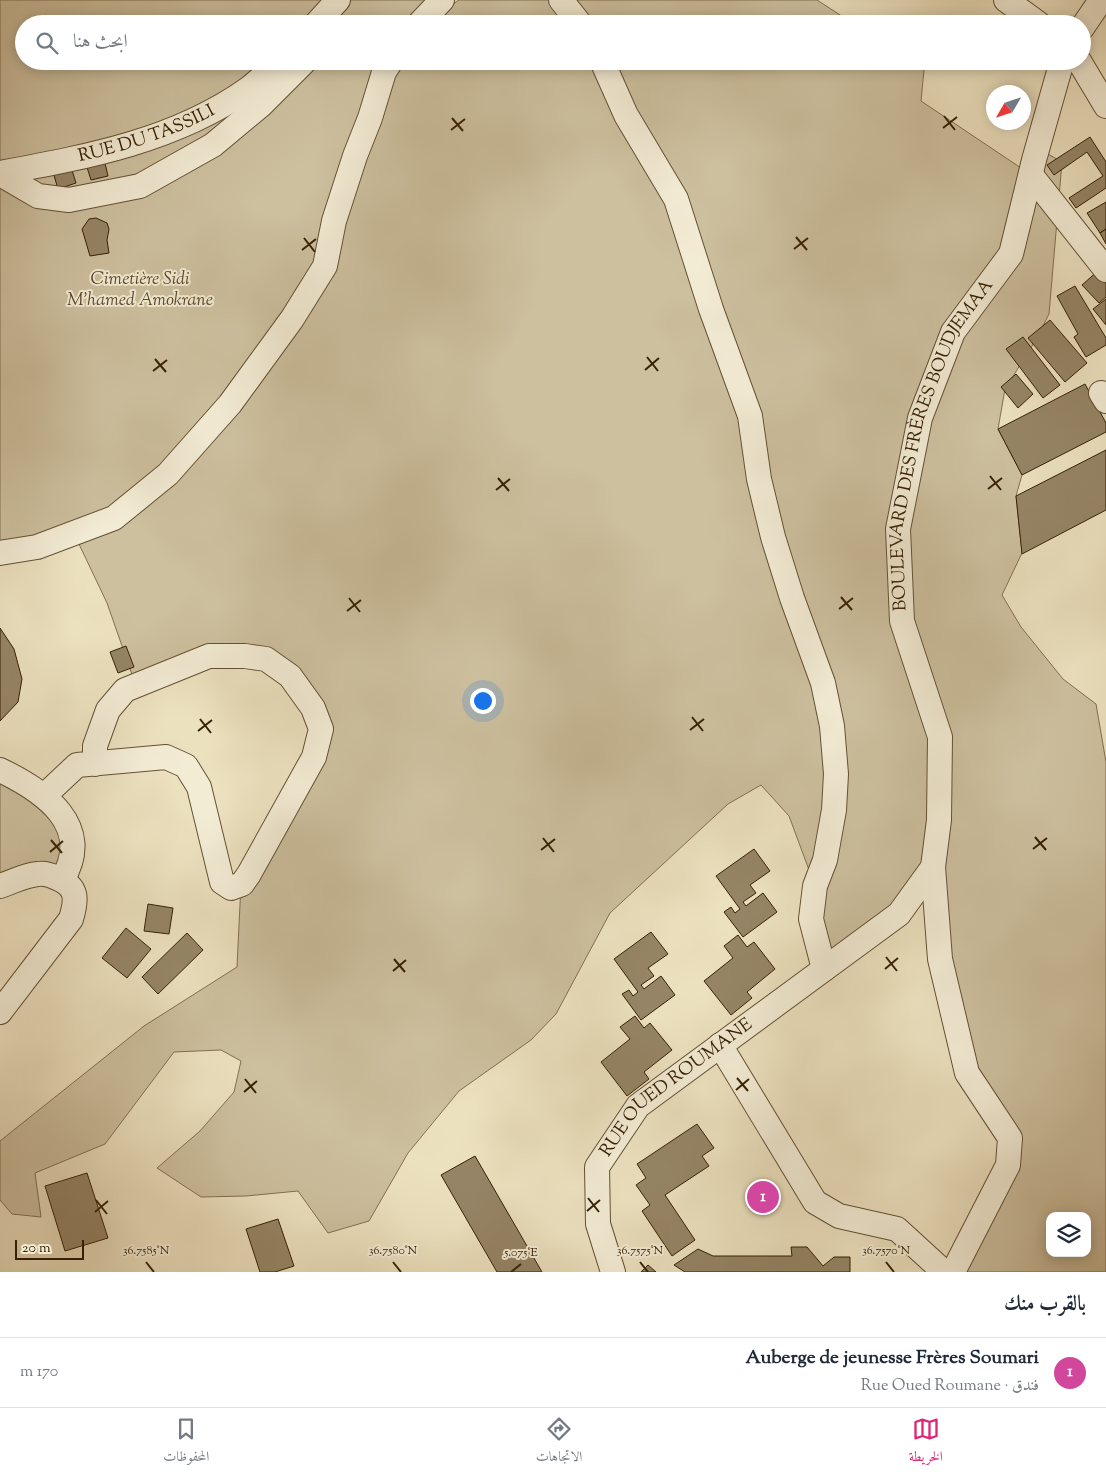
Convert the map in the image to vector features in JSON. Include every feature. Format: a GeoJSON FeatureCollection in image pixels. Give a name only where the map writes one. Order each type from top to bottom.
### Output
{"type":"FeatureCollection","features":[{"type":"Feature","properties":{"kind":"street"},"geometry":{"type":"LineString","coordinates":[[324,15],[338,0]]}},
{"type":"Feature","properties":{"kind":"street"},"geometry":{"type":"LineString","coordinates":[[339,15],[348,0]]}},
{"type":"Feature","properties":{"kind":"street"},"geometry":{"type":"LineString","coordinates":[[428,15],[442,0]]}},
{"type":"Feature","properties":{"kind":"street"},"geometry":{"type":"LineString","coordinates":[[561,0],[573,15]]}},
{"type":"Feature","properties":{"kind":"street"},"geometry":{"type":"LineString","coordinates":[[1006,0],[1027,15]]}},
{"type":"Feature","properties":{"kind":"street"},"geometry":{"type":"LineString","coordinates":[[1091,15],[1101,0]]}},
{"type":"Feature","properties":{"kind":"street","name":"RUE DU TASSILI"},"geometry":{"type":"LineString","coordinates":[[0,174],[64,161],[141,141],[194,121],[248,89],[270,70]]}},
{"type":"Feature","properties":{"kind":"street"},"geometry":{"type":"LineString","coordinates":[[0,174],[38,196],[69,200],[140,186],[213,145],[261,106],[296,70]]}},
{"type":"Feature","properties":{"kind":"street"},"geometry":{"type":"LineString","coordinates":[[0,553],[38,547],[114,518],[168,474],[230,404],[292,320],[325,266],[334,221],[385,70]]}},
{"type":"Feature","properties":{"kind":"street"},"geometry":{"type":"LineString","coordinates":[[606,70],[626,115],[676,199],[711,309],[750,416],[759,478],[773,537],[792,598],[823,683],[833,736],[836,774],[834,810],[825,860],[815,886],[811,919],[824,969]]}},
{"type":"Feature","properties":{"kind":"street","name":"BOULEVARD DES FRÈRES BOUDJEMAA"},"geometry":{"type":"LineString","coordinates":[[824,969],[900,914],[933,868],[939,820],[940,736],[902,621],[898,529],[920,418],[952,332],[1011,254],[1060,70]]}},
{"type":"Feature","properties":{"kind":"street"},"geometry":{"type":"LineString","coordinates":[[1084,70],[1106,106]]}},
{"type":"Feature","properties":{"kind":"street"},"geometry":{"type":"LineString","coordinates":[[1031,175],[1106,270]]}},
{"type":"Feature","properties":{"kind":"street"},"geometry":{"type":"LineString","coordinates":[[44,796],[77,765],[95,764],[166,757],[186,766],[200,787],[222,882],[231,888],[242,884],[249,874],[314,757],[320,729],[313,708],[290,676],[266,659],[244,656],[209,656],[125,690],[108,710],[95,746],[95,764]]}},
{"type":"Feature","properties":{"kind":"street"},"geometry":{"type":"LineString","coordinates":[[0,770],[44,796],[61,813],[70,831],[73,848],[71,864],[62,880]]}},
{"type":"Feature","properties":{"kind":"street"},"geometry":{"type":"LineString","coordinates":[[933,868],[940,958],[967,1073],[1010,1138],[1008,1166],[953,1272]]}},
{"type":"Feature","properties":{"kind":"street"},"geometry":{"type":"LineString","coordinates":[[0,886],[37,874],[48,874],[70,884],[75,891],[76,903],[71,919],[0,1012]]}},
{"type":"Feature","properties":{"kind":"street","name":"RUE OUED ROUMANE"},"geometry":{"type":"LineString","coordinates":[[613,1272],[598,1224],[597,1168],[638,1106],[824,969]]}},
{"type":"Feature","properties":{"kind":"street"},"geometry":{"type":"LineString","coordinates":[[720,1044],[815,1202],[839,1216],[897,1230],[944,1272]]}},
{"type":"Feature","properties":{"kind":"green space"},"geometry":{"type":"Polygon","coordinates":[[[0,0],[338,0],[324,15],[15,15],[15,70],[267,70],[194,121],[0,173],[0,0]]]}},
{"type":"Feature","properties":{"kind":"green space"},"geometry":{"type":"Polygon","coordinates":[[[346,0],[441,0],[427,15],[332,15],[346,0]]]}},
{"type":"Feature","properties":{"kind":"green space"},"geometry":{"type":"Polygon","coordinates":[[[459,0],[817,0],[840,15],[440,15],[459,0]]]}},
{"type":"Feature","properties":{"kind":"green space","name":"Cimetière Sidi M'hamed Amokrane"},"geometry":{"type":"Polygon","coordinates":[[[272,70],[388,70],[292,319],[114,518],[0,553],[0,178],[142,145],[272,70]]]}},
{"type":"Feature","properties":{"kind":"green space"},"geometry":{"type":"Polygon","coordinates":[[[396,70],[924,70],[921,101],[1030,174],[1034,160],[1048,154],[1062,162],[1049,314],[1037,338],[1005,389],[998,429],[1022,475],[1016,496],[1022,553],[1002,595],[1021,627],[1063,679],[1096,704],[1106,762],[1106,1272],[953,1272],[1010,1138],[967,1073],[933,868],[824,969],[815,886],[789,816],[761,785],[728,804],[610,913],[556,1014],[531,1040],[459,1091],[408,1153],[369,1221],[328,1233],[298,1191],[246,1196],[201,1197],[157,1168],[200,1131],[234,1092],[241,1061],[221,1050],[174,1052],[105,1144],[35,1173],[41,1217],[12,1214],[0,1200],[0,1141],[144,1026],[237,967],[241,884],[331,725],[255,651],[136,686],[107,603],[78,542],[118,527],[296,329],[388,82],[396,70]]]}},
{"type":"Feature","properties":{"kind":"green space"},"geometry":{"type":"Polygon","coordinates":[[[0,770],[44,796],[71,864],[0,886],[0,770]]]}},
{"type":"Feature","properties":{"kind":"building"},"geometry":{"type":"Polygon","coordinates":[[[1090,137],[1106,162],[1106,188],[1076,208],[1069,198],[1103,176],[1087,152],[1054,175],[1047,165],[1090,137]]]}},
{"type":"Feature","properties":{"kind":"building"},"geometry":{"type":"Polygon","coordinates":[[[104,159],[108,176],[91,180],[86,164],[104,159]]]}},
{"type":"Feature","properties":{"kind":"building"},"geometry":{"type":"Polygon","coordinates":[[[71,167],[76,183],[58,189],[53,172],[71,167]]]}},
{"type":"Feature","properties":{"kind":"building"},"geometry":{"type":"Polygon","coordinates":[[[1106,202],[1106,229],[1100,233],[1087,213],[1106,202]]]}},
{"type":"Feature","properties":{"kind":"building"},"geometry":{"type":"Polygon","coordinates":[[[96,218],[107,223],[109,229],[107,240],[109,253],[90,256],[82,229],[89,219],[96,218]]]}},
{"type":"Feature","properties":{"kind":"building"},"geometry":{"type":"Polygon","coordinates":[[[1106,229],[1106,244],[1100,233],[1106,229]]]}},
{"type":"Feature","properties":{"kind":"building"},"geometry":{"type":"Polygon","coordinates":[[[1100,269],[1106,276],[1106,297],[1099,303],[1082,285],[1100,269]]]}},
{"type":"Feature","properties":{"kind":"building"},"geometry":{"type":"Polygon","coordinates":[[[1075,286],[1106,338],[1106,345],[1086,357],[1074,337],[1078,334],[1057,296],[1075,286]]]}},
{"type":"Feature","properties":{"kind":"building"},"geometry":{"type":"Polygon","coordinates":[[[1106,299],[1106,325],[1093,309],[1106,299]]]}},
{"type":"Feature","properties":{"kind":"building"},"geometry":{"type":"Polygon","coordinates":[[[1050,320],[1087,363],[1065,382],[1028,338],[1050,320]]]}},
{"type":"Feature","properties":{"kind":"building"},"geometry":{"type":"Polygon","coordinates":[[[1023,337],[1060,385],[1043,398],[1006,349],[1023,337]]]}},
{"type":"Feature","properties":{"kind":"building"},"geometry":{"type":"Polygon","coordinates":[[[1016,374],[1033,394],[1018,408],[1001,387],[1016,374]]]}},
{"type":"Feature","properties":{"kind":"building"},"geometry":{"type":"Polygon","coordinates":[[[1085,384],[1106,423],[1106,432],[1022,475],[998,429],[1085,384]]]}},
{"type":"Feature","properties":{"kind":"building"},"geometry":{"type":"Polygon","coordinates":[[[1106,450],[1106,510],[1022,554],[1016,496],[1106,450]]]}},
{"type":"Feature","properties":{"kind":"building"},"geometry":{"type":"Polygon","coordinates":[[[0,628],[14,649],[22,679],[18,702],[0,721],[0,628]]]}},
{"type":"Feature","properties":{"kind":"building"},"geometry":{"type":"Polygon","coordinates":[[[126,646],[134,667],[118,673],[110,652],[126,646]]]}},
{"type":"Feature","properties":{"kind":"building"},"geometry":{"type":"Polygon","coordinates":[[[754,849],[770,871],[750,885],[756,893],[743,902],[746,906],[763,893],[777,912],[743,937],[724,912],[731,907],[735,913],[740,909],[716,876],[754,849]]]}},
{"type":"Feature","properties":{"kind":"building"},"geometry":{"type":"Polygon","coordinates":[[[148,904],[173,908],[169,934],[144,931],[148,904]]]}},
{"type":"Feature","properties":{"kind":"building"},"geometry":{"type":"Polygon","coordinates":[[[126,928],[151,949],[127,978],[102,958],[126,928]]]}},
{"type":"Feature","properties":{"kind":"building"},"geometry":{"type":"Polygon","coordinates":[[[651,932],[668,954],[648,968],[654,976],[641,985],[644,989],[661,976],[675,995],[641,1020],[622,994],[629,990],[633,996],[638,992],[614,959],[651,932]]]}},
{"type":"Feature","properties":{"kind":"building"},"geometry":{"type":"Polygon","coordinates":[[[187,933],[203,950],[158,994],[142,977],[187,933]]]}},
{"type":"Feature","properties":{"kind":"building"},"geometry":{"type":"Polygon","coordinates":[[[738,935],[747,947],[754,942],[775,969],[747,992],[752,998],[731,1015],[704,981],[733,958],[724,946],[738,935]]]}},
{"type":"Feature","properties":{"kind":"building"},"geometry":{"type":"Polygon","coordinates":[[[635,1016],[644,1028],[650,1023],[672,1050],[644,1072],[649,1079],[627,1096],[601,1062],[630,1039],[620,1027],[635,1016]]]}},
{"type":"Feature","properties":{"kind":"building"},"geometry":{"type":"Polygon","coordinates":[[[697,1124],[714,1148],[702,1156],[709,1166],[665,1195],[695,1240],[672,1256],[642,1211],[650,1205],[636,1185],[646,1178],[637,1164],[697,1124]]]}},
{"type":"Feature","properties":{"kind":"building"},"geometry":{"type":"Polygon","coordinates":[[[475,1156],[542,1272],[497,1272],[441,1175],[475,1156]]]}},
{"type":"Feature","properties":{"kind":"building"},"geometry":{"type":"Polygon","coordinates":[[[87,1173],[108,1238],[65,1251],[45,1186],[87,1173]]]}},
{"type":"Feature","properties":{"kind":"building"},"geometry":{"type":"Polygon","coordinates":[[[278,1219],[294,1266],[275,1272],[260,1272],[246,1229],[278,1219]]]}},
{"type":"Feature","properties":{"kind":"building"},"geometry":{"type":"Polygon","coordinates":[[[791,1247],[807,1247],[823,1266],[834,1257],[850,1257],[850,1272],[685,1272],[674,1265],[698,1249],[713,1256],[792,1256],[791,1247]]]}},
{"type":"Feature","properties":{"kind":"building"},"geometry":{"type":"Polygon","coordinates":[[[648,1265],[656,1272],[641,1272],[648,1265]]]}},
{"type":"Feature","properties":{"kind":"place","name":"Auberge de jeunesse Frères Soumari"},"geometry":{"type":"Point","coordinates":[763,1197]}}]}
